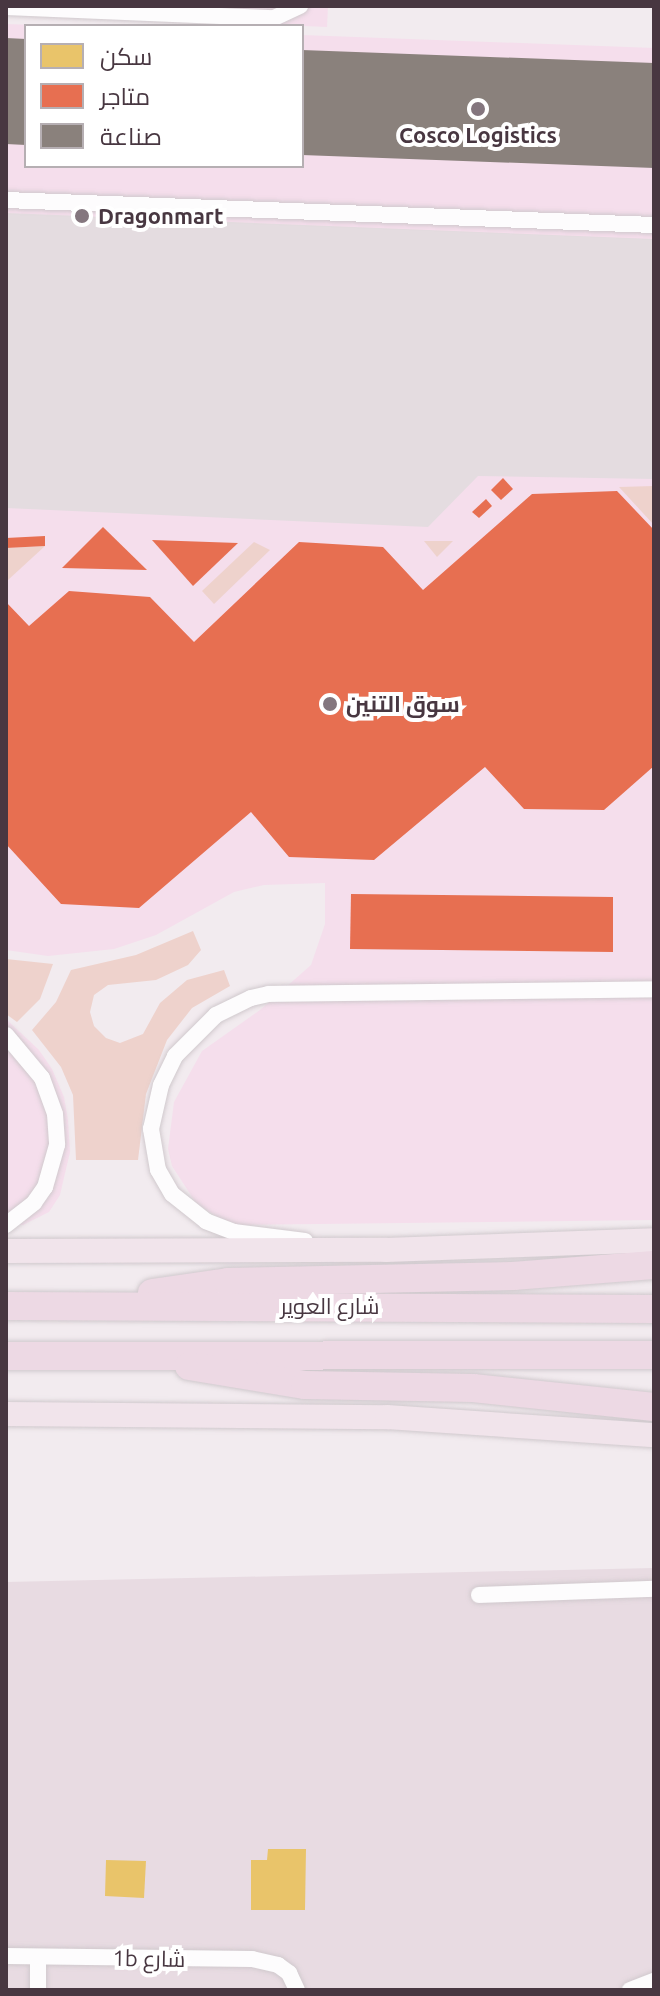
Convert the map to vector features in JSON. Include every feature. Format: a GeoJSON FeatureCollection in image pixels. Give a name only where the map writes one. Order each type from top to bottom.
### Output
{"type":"FeatureCollection","features":[{"type":"Feature","properties":{"kind":"highway"},"geometry":{"type":"LineString","coordinates":[[115,1305],[171,1288],[228,1282],[513,1276],[654,1265]]}},
{"type":"Feature","properties":{"kind":"highway","name":"شارع العوير"},"geometry":{"type":"LineString","coordinates":[[6,1306],[654,1309]]}},
{"type":"Feature","properties":{"kind":"highway"},"geometry":{"type":"LineString","coordinates":[[154,1355],[191,1367],[267,1381],[473,1388],[654,1407]]}},
{"type":"Feature","properties":{"kind":"highway"},"geometry":{"type":"LineString","coordinates":[[6,1356],[654,1355]]}},
{"type":"Feature","properties":{"kind":"main road"},"geometry":{"type":"LineString","coordinates":[[6,1251],[386,1250],[654,1240]]}},
{"type":"Feature","properties":{"kind":"main road"},"geometry":{"type":"LineString","coordinates":[[6,1414],[387,1417],[654,1435]]}},
{"type":"Feature","properties":{"kind":"street"},"geometry":{"type":"LineString","coordinates":[[6,7],[274,18],[300,6]]}},
{"type":"Feature","properties":{"kind":"street"},"geometry":{"type":"LineString","coordinates":[[6,200],[654,225]]}},
{"type":"Feature","properties":{"kind":"street"},"geometry":{"type":"LineString","coordinates":[[386,1250],[234,1232],[206,1221],[172,1194],[154,1157],[153,1116],[175,1056],[201,1027],[233,1006],[269,994],[654,989]]}},
{"type":"Feature","properties":{"kind":"street"},"geometry":{"type":"LineString","coordinates":[[6,1035],[42,1078],[55,1114],[57,1145],[45,1187],[34,1203],[6,1225]]}},
{"type":"Feature","properties":{"kind":"street"},"geometry":{"type":"LineString","coordinates":[[479,1595],[654,1589]]}},
{"type":"Feature","properties":{"kind":"street","name":"1b شارع"},"geometry":{"type":"LineString","coordinates":[[6,1956],[252,1959],[278,1965],[289,1973],[297,1990]]}},
{"type":"Feature","properties":{"kind":"street"},"geometry":{"type":"LineString","coordinates":[[38,1957],[38,1990]]}},
{"type":"Feature","properties":{"kind":"street"},"geometry":{"type":"LineString","coordinates":[[630,1990],[654,1981]]}},
{"type":"Feature","properties":{"kind":"shaded area"},"geometry":{"type":"Polygon","coordinates":[[[6,6],[328,6],[327,27],[6,13],[6,6]]]}},
{"type":"Feature","properties":{"kind":"shaded area"},"geometry":{"type":"Polygon","coordinates":[[[6,24],[24,25],[24,168],[304,168],[304,35],[654,48],[654,1220],[230,1225],[196,1203],[172,1166],[168,1149],[174,1102],[202,1051],[260,1010],[311,965],[325,924],[325,883],[264,885],[234,892],[156,935],[114,949],[48,956],[6,950],[6,24]]]}},
{"type":"Feature","properties":{"kind":"shaded area"},"geometry":{"type":"Polygon","coordinates":[[[6,213],[654,239],[654,479],[478,476],[428,527],[6,508],[6,213]]]}},
{"type":"Feature","properties":{"kind":"shaded area"},"geometry":{"type":"Polygon","coordinates":[[[654,486],[654,523],[653,524],[619,487],[654,486]]]}},
{"type":"Feature","properties":{"kind":"shaded area"},"geometry":{"type":"Polygon","coordinates":[[[424,541],[453,541],[437,557],[424,541]]]}},
{"type":"Feature","properties":{"kind":"shaded area"},"geometry":{"type":"Polygon","coordinates":[[[254,542],[270,550],[214,604],[202,591],[254,542]]]}},
{"type":"Feature","properties":{"kind":"shaded area"},"geometry":{"type":"Polygon","coordinates":[[[45,546],[8,580],[6,581],[6,548],[45,546]]]}},
{"type":"Feature","properties":{"kind":"shaded area"},"geometry":{"type":"Polygon","coordinates":[[[193,931],[201,950],[188,965],[156,980],[108,985],[94,995],[90,1012],[94,1026],[106,1038],[120,1043],[143,1034],[160,1003],[187,980],[224,970],[230,986],[192,1008],[167,1040],[146,1094],[138,1160],[76,1160],[73,1095],[61,1067],[32,1030],[56,1002],[71,970],[136,955],[193,931]]]}},
{"type":"Feature","properties":{"kind":"shaded area"},"geometry":{"type":"Polygon","coordinates":[[[6,959],[53,964],[40,999],[17,1022],[6,1014],[6,959]]]}},
{"type":"Feature","properties":{"kind":"shaded area"},"geometry":{"type":"Polygon","coordinates":[[[6,1019],[39,1050],[52,1069],[64,1097],[68,1120],[70,1152],[60,1195],[49,1212],[23,1225],[6,1225],[6,1019]]]}},
{"type":"Feature","properties":{"kind":"shaded area"},"geometry":{"type":"Polygon","coordinates":[[[654,1568],[654,1990],[6,1990],[6,1582],[654,1568]]]}},
{"type":"Feature","properties":{"kind":"building: سكن"},"geometry":{"type":"Polygon","coordinates":[[[268,1849],[306,1849],[305,1910],[251,1910],[251,1860],[267,1860],[268,1849]]]}},
{"type":"Feature","properties":{"kind":"building: سكن"},"geometry":{"type":"Polygon","coordinates":[[[106,1860],[146,1861],[144,1898],[105,1896],[106,1860]]]}},
{"type":"Feature","properties":{"kind":"building: متاجر"},"geometry":{"type":"Polygon","coordinates":[[[503,478],[513,489],[501,500],[491,490],[503,478]]]}},
{"type":"Feature","properties":{"kind":"building: متاجر","name":"سوق التنين"},"geometry":{"type":"Polygon","coordinates":[[[617,491],[654,530],[654,766],[604,810],[524,809],[485,767],[374,860],[289,857],[251,812],[139,908],[61,904],[6,844],[6,602],[29,626],[69,591],[150,597],[194,642],[299,542],[383,547],[423,590],[532,494],[617,491]]]}},
{"type":"Feature","properties":{"kind":"building: متاجر"},"geometry":{"type":"Polygon","coordinates":[[[486,499],[492,506],[479,518],[472,512],[486,499]]]}},
{"type":"Feature","properties":{"kind":"building: متاجر"},"geometry":{"type":"Polygon","coordinates":[[[103,527],[147,570],[62,568],[103,527]]]}},
{"type":"Feature","properties":{"kind":"building: متاجر"},"geometry":{"type":"Polygon","coordinates":[[[45,536],[45,546],[6,548],[6,538],[45,536]]]}},
{"type":"Feature","properties":{"kind":"building: متاجر"},"geometry":{"type":"Polygon","coordinates":[[[152,540],[238,543],[193,586],[152,540]]]}},
{"type":"Feature","properties":{"kind":"building: متاجر"},"geometry":{"type":"Polygon","coordinates":[[[351,894],[613,897],[613,952],[350,949],[351,894]]]}},
{"type":"Feature","properties":{"kind":"building: صناعة"},"geometry":{"type":"Polygon","coordinates":[[[6,38],[24,39],[24,145],[6,144],[6,38]]]}},
{"type":"Feature","properties":{"kind":"building: صناعة","name":"Cosco Logistics"},"geometry":{"type":"Polygon","coordinates":[[[304,50],[654,63],[654,168],[304,155],[304,50]]]}},
{"type":"Feature","properties":{"kind":"place","name":"Cosco Logistics"},"geometry":{"type":"Point","coordinates":[478,109]}},
{"type":"Feature","properties":{"kind":"place","name":"Dragonmart"},"geometry":{"type":"Point","coordinates":[82,216]}},
{"type":"Feature","properties":{"kind":"place","name":"سوق التنين"},"geometry":{"type":"Point","coordinates":[330,704]}}]}
